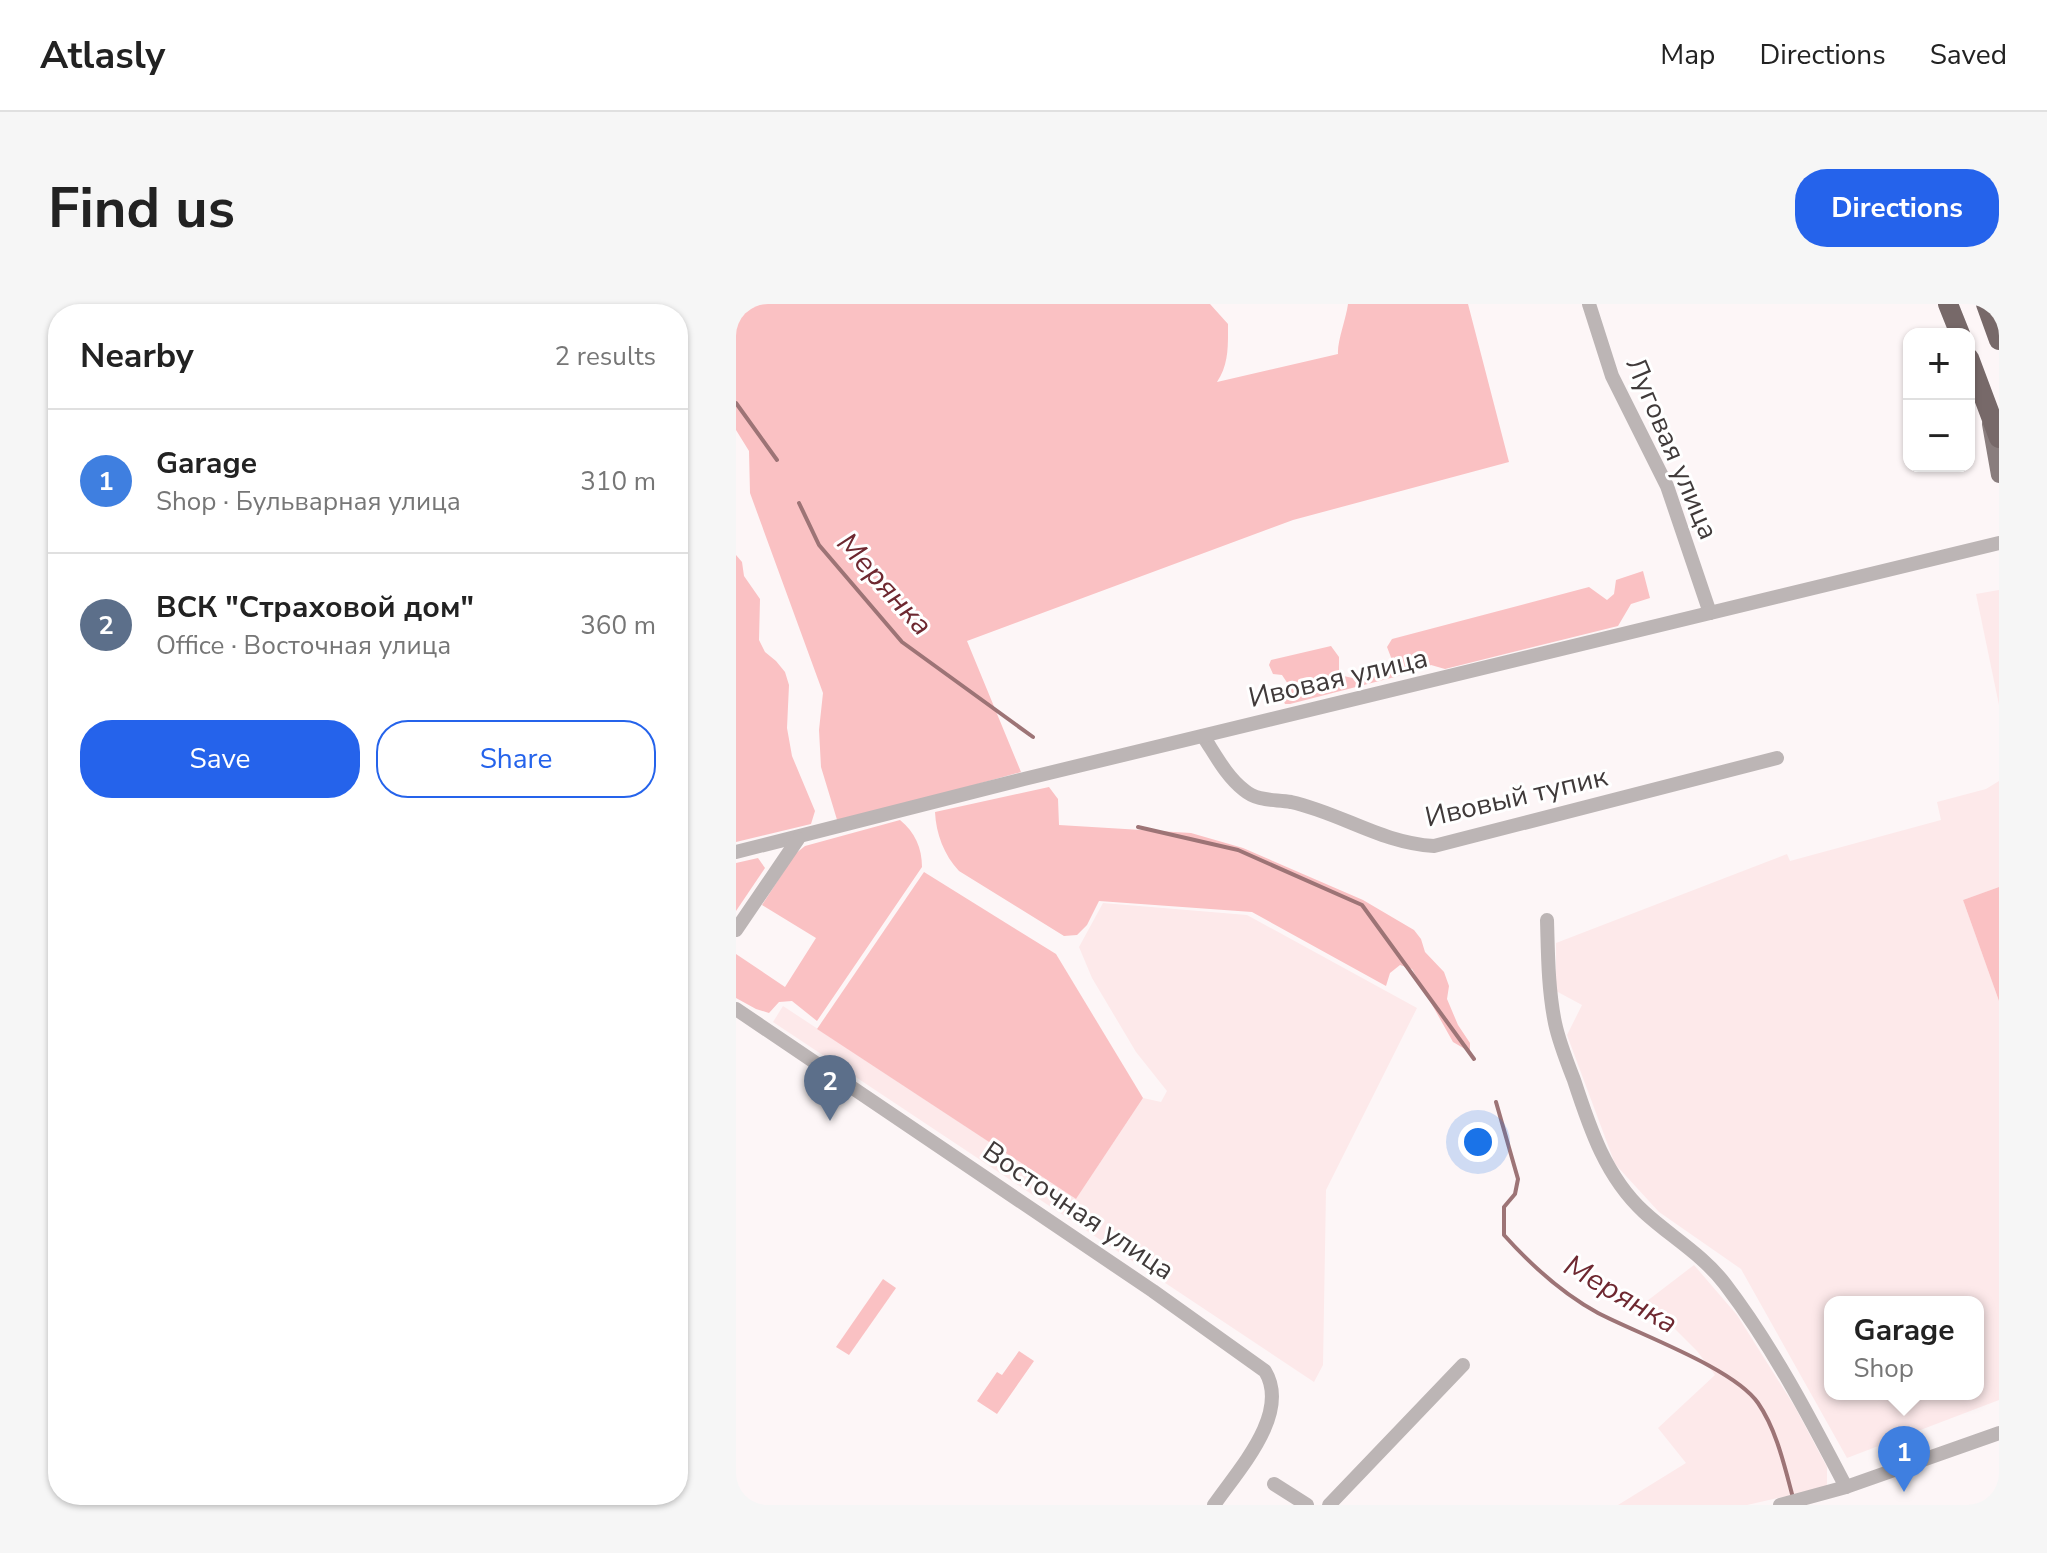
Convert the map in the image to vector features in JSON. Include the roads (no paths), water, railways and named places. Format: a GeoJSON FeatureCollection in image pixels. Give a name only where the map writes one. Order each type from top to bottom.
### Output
{"type":"FeatureCollection","features":[{"type":"Feature","properties":{"kind":"highway"},"geometry":{"type":"LineString","coordinates":[[1948,304],[1958,328]]}},
{"type":"Feature","properties":{"kind":"highway"},"geometry":{"type":"LineString","coordinates":[[1986,304],[1999,340]]}},
{"type":"Feature","properties":{"kind":"highway"},"geometry":{"type":"LineString","coordinates":[[1975,374],[1999,438]]}},
{"type":"Feature","properties":{"kind":"main road"},"geometry":{"type":"LineString","coordinates":[[1986,403],[1999,475]]}},
{"type":"Feature","properties":{"kind":"street","name":"Луговая улица"},"geometry":{"type":"LineString","coordinates":[[1589,304],[1612,376],[1667,486],[1710,613]]}},
{"type":"Feature","properties":{"kind":"street","name":"Ивовая улица"},"geometry":{"type":"LineString","coordinates":[[736,852],[1999,543]]}},
{"type":"Feature","properties":{"kind":"street","name":"Ивовый тупик"},"geometry":{"type":"LineString","coordinates":[[1203,736],[1225,770],[1245,792],[1262,800],[1292,802],[1409,845],[1434,846],[1777,758]]}},
{"type":"Feature","properties":{"kind":"street"},"geometry":{"type":"LineString","coordinates":[[736,930],[798,839]]}},
{"type":"Feature","properties":{"kind":"street"},"geometry":{"type":"LineString","coordinates":[[1547,920],[1549,979],[1555,1023],[1602,1157],[1615,1180],[1644,1212],[1698,1254],[1723,1282],[1756,1327],[1846,1487]]}},
{"type":"Feature","properties":{"kind":"street","name":"Восточная улица"},"geometry":{"type":"LineString","coordinates":[[736,1009],[1153,1291],[1265,1371],[1273,1383],[1273,1405],[1262,1434],[1214,1505]]}},
{"type":"Feature","properties":{"kind":"street"},"geometry":{"type":"LineString","coordinates":[[1329,1505],[1463,1365]]}},
{"type":"Feature","properties":{"kind":"street"},"geometry":{"type":"LineString","coordinates":[[1780,1505],[1846,1487],[1999,1433]]}},
{"type":"Feature","properties":{"kind":"street"},"geometry":{"type":"LineString","coordinates":[[1274,1484],[1307,1505]]}},
{"type":"Feature","properties":{"kind":"waterway","name":"Мерянка"},"geometry":{"type":"LineString","coordinates":[[736,403],[777,460]]}},
{"type":"Feature","properties":{"kind":"waterway","name":"Мерянка"},"geometry":{"type":"LineString","coordinates":[[799,503],[819,545],[902,642],[1033,737]]}},
{"type":"Feature","properties":{"kind":"waterway","name":"Мерянка"},"geometry":{"type":"LineString","coordinates":[[1138,827],[1238,850],[1362,905],[1474,1059]]}},
{"type":"Feature","properties":{"kind":"waterway","name":"Мерянка"},"geometry":{"type":"LineString","coordinates":[[1496,1102],[1518,1179],[1515,1194],[1504,1207],[1504,1235],[1572,1297],[1598,1313],[1707,1365],[1746,1390],[1770,1424],[1792,1494]]}},
{"type":"Feature","properties":{"kind":"place","name":"ВСК \"Страховой дом\""},"geometry":{"type":"Point","coordinates":[830,1121]}},
{"type":"Feature","properties":{"kind":"place","name":"Garage"},"geometry":{"type":"Point","coordinates":[1904,1492]}}]}
